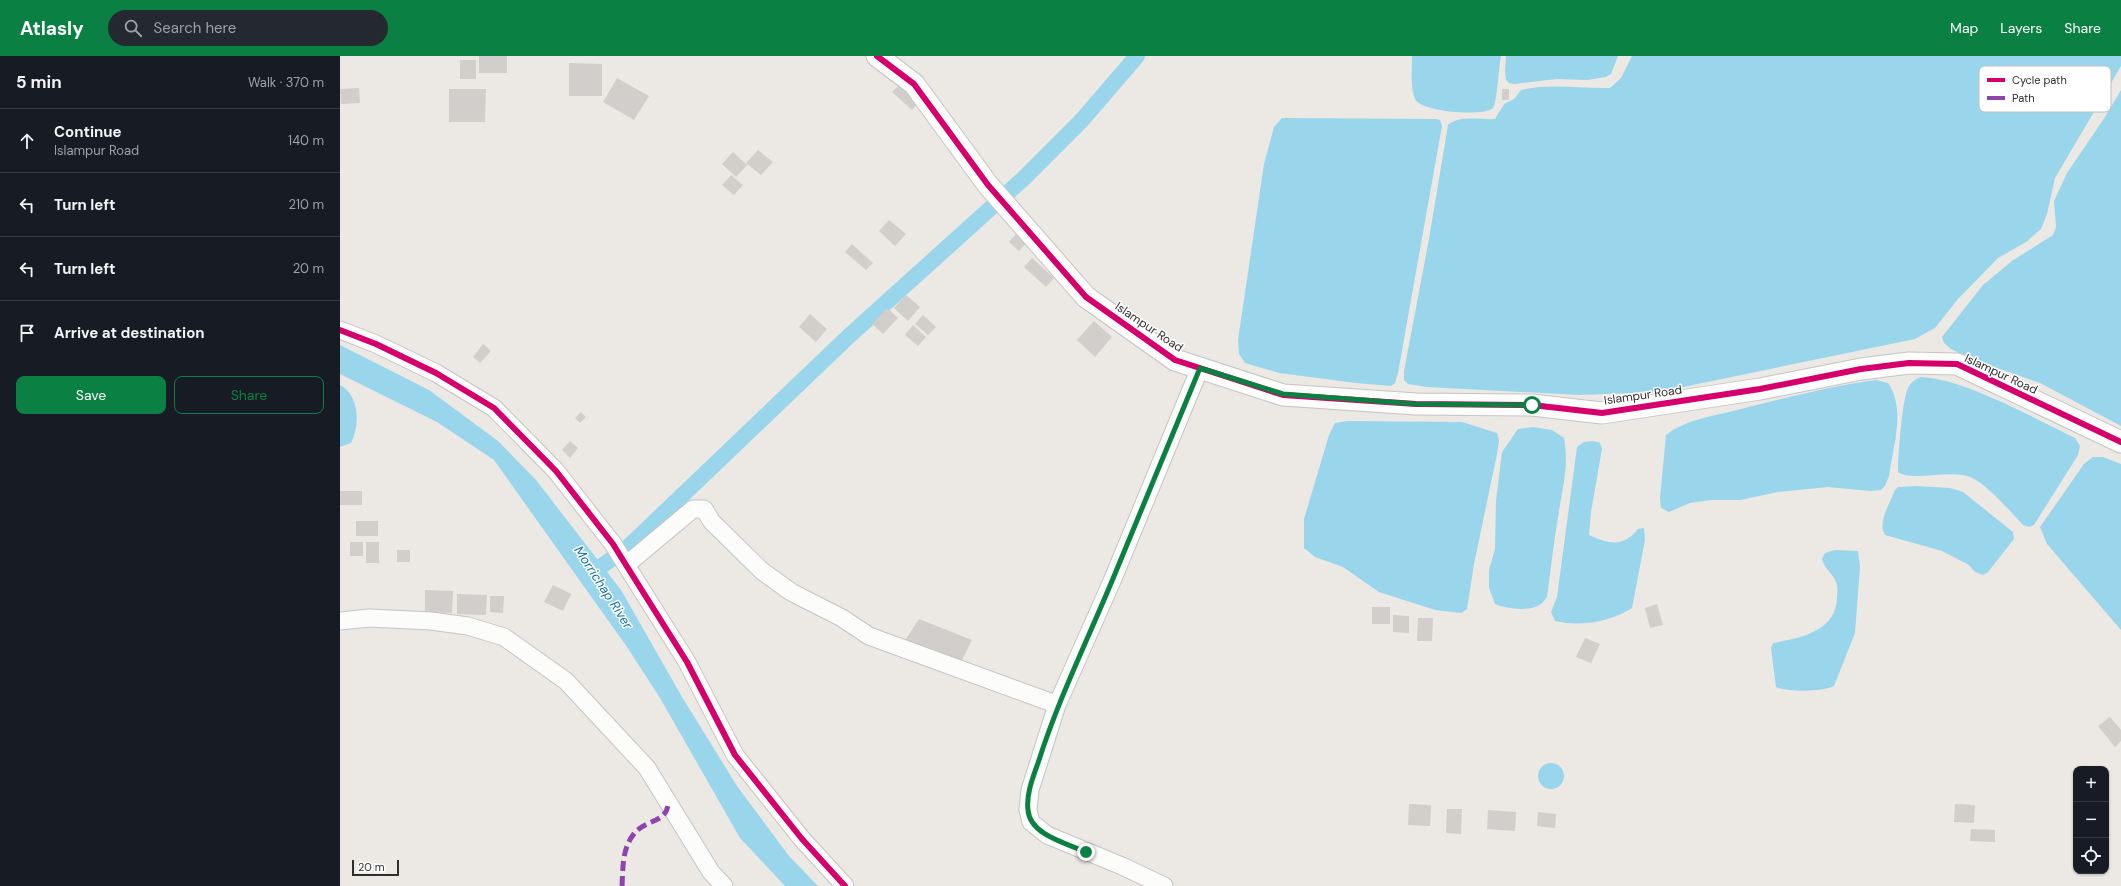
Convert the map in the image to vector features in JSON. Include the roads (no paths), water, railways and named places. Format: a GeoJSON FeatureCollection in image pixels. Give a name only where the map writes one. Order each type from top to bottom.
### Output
{"type":"FeatureCollection","features":[{"type":"Feature","properties":{"kind":"street","name":"Islampur Road"},"geometry":{"type":"LineString","coordinates":[[878,56],[914,84],[988,185],[1086,297],[1175,360],[1283,394],[1416,404],[1532,405],[1602,413],[1760,389],[1909,363],[1957,364],[2121,442]]}},
{"type":"Feature","properties":{"kind":"street"},"geometry":{"type":"LineString","coordinates":[[340,330],[376,344],[436,373],[494,408],[556,471],[626,565],[686,662],[735,755],[802,839],[845,886]]}},
{"type":"Feature","properties":{"kind":"street"},"geometry":{"type":"LineString","coordinates":[[1164,886],[1122,866],[1047,835],[1031,822],[1028,810],[1030,790],[1057,705],[1112,581],[1200,368]]}},
{"type":"Feature","properties":{"kind":"street"},"geometry":{"type":"LineString","coordinates":[[626,565],[694,508],[704,509],[712,522],[762,571],[791,592],[842,618],[869,636],[1050,702]]}},
{"type":"Feature","properties":{"kind":"street"},"geometry":{"type":"LineString","coordinates":[[340,622],[369,618],[431,621],[468,626],[504,637],[566,681],[647,768],[712,872],[724,886]]}},
{"type":"Feature","properties":{"kind":"water"},"geometry":{"type":"Polygon","coordinates":[[[1412,56],[1501,56],[1496,99],[1493,108],[1488,111],[1466,113],[1440,110],[1419,103],[1415,99],[1412,89],[1412,56]]]}},
{"type":"Feature","properties":{"kind":"water"},"geometry":{"type":"Polygon","coordinates":[[[1506,56],[1618,56],[1611,74],[1606,77],[1587,80],[1557,79],[1514,84],[1509,83],[1506,80],[1506,56]]]}},
{"type":"Feature","properties":{"kind":"water"},"geometry":{"type":"Polygon","coordinates":[[[1632,56],[2121,56],[2121,66],[2111,83],[2111,66],[1979,66],[1979,112],[2094,112],[2055,178],[2047,214],[2041,229],[2026,242],[1998,258],[1958,299],[1935,328],[1915,339],[1659,392],[1579,395],[1427,387],[1408,384],[1404,380],[1404,371],[1429,239],[1448,125],[1464,119],[1495,119],[1504,104],[1514,99],[1521,90],[1543,87],[1610,88],[1621,78],[1632,56]]]}},
{"type":"Feature","properties":{"kind":"water"},"geometry":{"type":"Polygon","coordinates":[[[2121,90],[2121,426],[2040,383],[1969,358],[1951,349],[1944,343],[1942,337],[1983,285],[2012,261],[2053,235],[2056,227],[2054,201],[2067,173],[2108,112],[2111,112],[2111,107],[2121,90]]]}},
{"type":"Feature","properties":{"kind":"water"},"geometry":{"type":"Polygon","coordinates":[[[1282,118],[1440,120],[1442,126],[1398,373],[1395,383],[1391,386],[1279,373],[1245,363],[1239,354],[1238,340],[1264,164],[1274,127],[1282,118]]]}},
{"type":"Feature","properties":{"kind":"water","name":"Morrichap River"},"geometry":{"type":"Polygon","coordinates":[[[340,345],[429,390],[498,441],[536,480],[621,590],[682,697],[737,786],[789,856],[818,886],[785,886],[740,838],[660,698],[627,647],[494,460],[437,422],[340,374],[340,345]]]}},
{"type":"Feature","properties":{"kind":"water"},"geometry":{"type":"Polygon","coordinates":[[[1921,377],[1939,379],[1979,392],[2075,438],[2080,446],[2078,455],[2034,525],[2029,527],[2023,525],[1984,485],[1970,477],[1953,474],[1912,476],[1904,475],[1898,472],[1904,402],[1911,383],[1921,377]]]}},
{"type":"Feature","properties":{"kind":"water"},"geometry":{"type":"Polygon","coordinates":[[[1876,380],[1888,383],[1896,404],[1897,416],[1897,428],[1889,476],[1885,486],[1881,490],[1870,491],[1828,487],[1778,492],[1740,500],[1711,500],[1690,503],[1669,512],[1661,508],[1660,498],[1666,435],[1682,425],[1711,416],[1808,393],[1876,380]]]}},
{"type":"Feature","properties":{"kind":"water"},"geometry":{"type":"Polygon","coordinates":[[[340,385],[347,390],[355,403],[357,420],[351,443],[340,447],[340,385]]]}},
{"type":"Feature","properties":{"kind":"water"},"geometry":{"type":"Polygon","coordinates":[[[1347,421],[1462,422],[1497,433],[1499,440],[1497,454],[1474,564],[1467,609],[1461,613],[1435,610],[1379,592],[1343,567],[1315,557],[1304,548],[1304,519],[1329,435],[1335,423],[1347,421]]]}},
{"type":"Feature","properties":{"kind":"water"},"geometry":{"type":"Polygon","coordinates":[[[1533,427],[1552,430],[1564,438],[1566,458],[1565,475],[1547,597],[1536,607],[1518,609],[1495,604],[1489,588],[1489,570],[1495,549],[1496,501],[1502,452],[1518,429],[1533,427]]]}},
{"type":"Feature","properties":{"kind":"water"},"geometry":{"type":"Polygon","coordinates":[[[1593,441],[1600,443],[1602,449],[1591,512],[1589,535],[1603,541],[1621,542],[1627,539],[1638,529],[1644,528],[1645,540],[1632,608],[1605,620],[1585,623],[1565,623],[1555,621],[1551,612],[1557,597],[1577,447],[1584,442],[1593,441]]]}},
{"type":"Feature","properties":{"kind":"water"},"geometry":{"type":"Polygon","coordinates":[[[2093,457],[2103,457],[2121,464],[2121,630],[2047,544],[2040,527],[2084,464],[2093,457]]]}},
{"type":"Feature","properties":{"kind":"water"},"geometry":{"type":"Polygon","coordinates":[[[1916,486],[1950,488],[1963,492],[2013,532],[2014,539],[1988,572],[1983,575],[1975,572],[1969,565],[1942,551],[1885,535],[1882,525],[1883,519],[1895,490],[1898,487],[1916,486]]]}},
{"type":"Feature","properties":{"kind":"water"},"geometry":{"type":"Polygon","coordinates":[[[1835,550],[1858,551],[1860,567],[1855,633],[1834,686],[1806,691],[1789,690],[1776,687],[1771,648],[1773,643],[1795,638],[1815,631],[1831,618],[1835,609],[1837,598],[1836,581],[1823,563],[1822,559],[1825,553],[1835,550]]]}},
{"type":"Feature","properties":{"kind":"water"},"geometry":{"type":"Polygon","coordinates":[[[1551,763],[1560,767],[1564,776],[1560,785],[1551,789],[1542,785],[1538,776],[1542,767],[1551,763]]]}},
{"type":"Feature","properties":{"kind":"waterway"},"geometry":{"type":"LineString","coordinates":[[625,550],[849,336],[1024,178],[1082,120],[1137,56]]}},
{"type":"Feature","properties":{"kind":"waterway","name":"Morrichap River"},"geometry":{"type":"LineString","coordinates":[[596,570],[613,558]]}}]}
